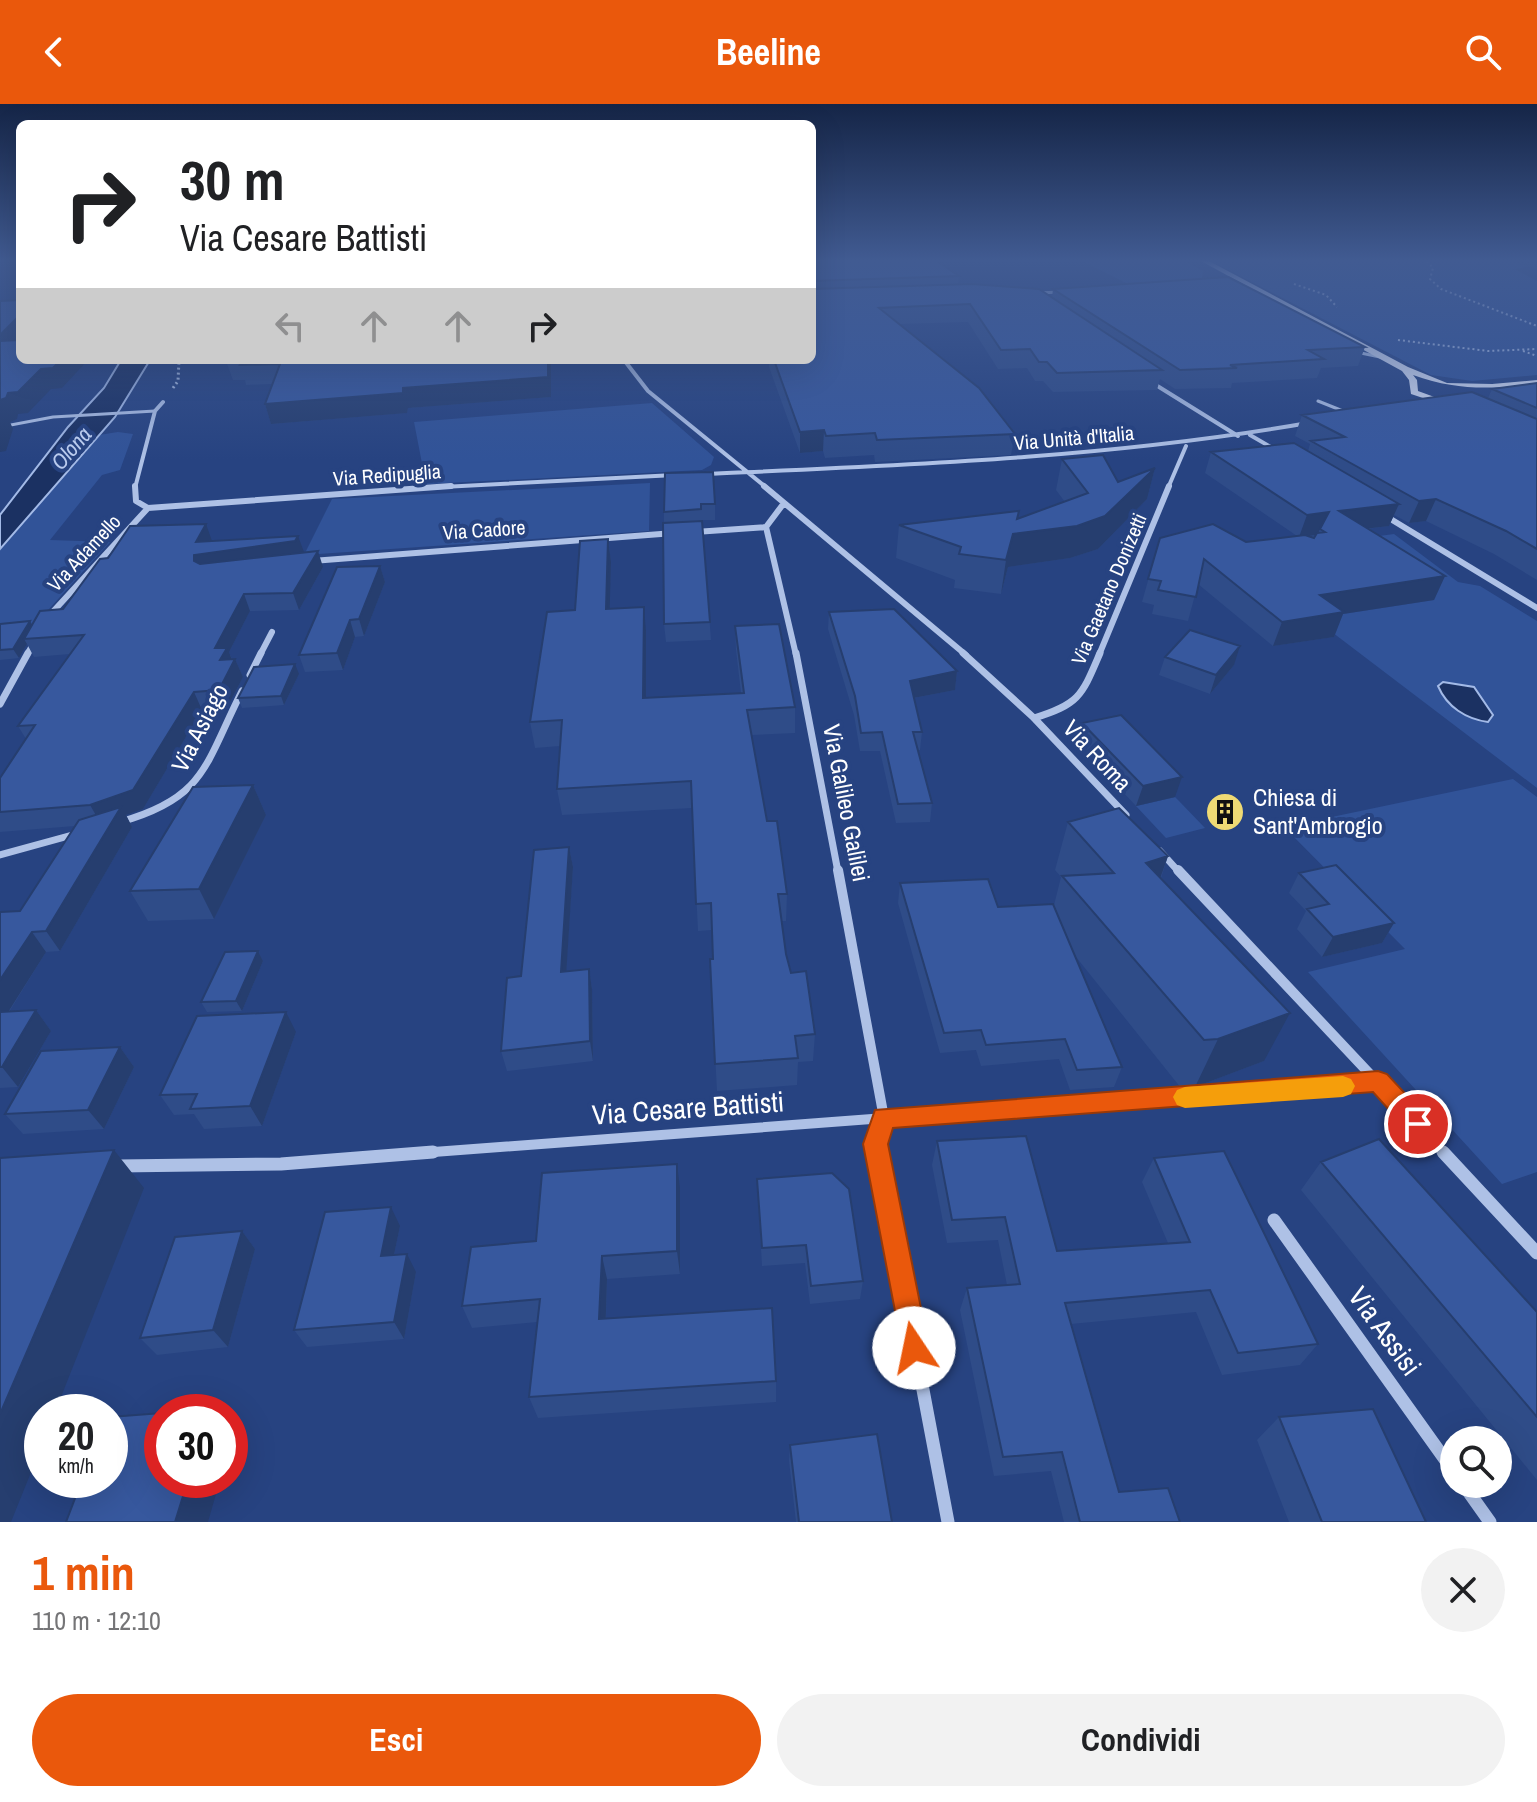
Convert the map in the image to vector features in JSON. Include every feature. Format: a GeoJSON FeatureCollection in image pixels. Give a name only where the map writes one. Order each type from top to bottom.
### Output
{"type":"FeatureCollection","features":[{"type":"Feature","properties":{"kind":"street"},"geometry":{"type":"LineString","coordinates":[[1322,327],[1405,369],[1478,391],[1486,398],[1508,386]]}},
{"type":"Feature","properties":{"kind":"street","name":"Via Roma"},"geometry":{"type":"LineString","coordinates":[[627,364],[648,391],[928,620],[1034,718],[1129,819]]}},
{"type":"Feature","properties":{"kind":"street"},"geometry":{"type":"LineString","coordinates":[[1405,369],[1414,388],[1442,402]]}},
{"type":"Feature","properties":{"kind":"street"},"geometry":{"type":"LineString","coordinates":[[1142,376],[1238,436]]}},
{"type":"Feature","properties":{"kind":"street"},"geometry":{"type":"LineString","coordinates":[[1405,399],[1414,388],[1446,383],[1508,386],[1537,382]]}},
{"type":"Feature","properties":{"kind":"street"},"geometry":{"type":"LineString","coordinates":[[148,508],[134,496],[155,411],[163,402]]}},
{"type":"Feature","properties":{"kind":"street"},"geometry":{"type":"LineString","coordinates":[[1416,404],[1457,404]]}},
{"type":"Feature","properties":{"kind":"street"},"geometry":{"type":"LineString","coordinates":[[1333,418],[1351,414]]}},
{"type":"Feature","properties":{"kind":"street","name":"Via Unità d'Italia"},"geometry":{"type":"LineString","coordinates":[[747,473],[1027,461],[1186,446],[1320,421]]}},
{"type":"Feature","properties":{"kind":"street"},"geometry":{"type":"LineString","coordinates":[[1250,434],[1284,455]]}},
{"type":"Feature","properties":{"kind":"street","name":"Via Gaetano Donizetti"},"geometry":{"type":"LineString","coordinates":[[1034,718],[1057,711],[1082,695],[1186,446]]}},
{"type":"Feature","properties":{"kind":"street"},"geometry":{"type":"LineString","coordinates":[[694,474],[747,473]]}},
{"type":"Feature","properties":{"kind":"street","name":"Via Redipuglia"},"geometry":{"type":"LineString","coordinates":[[148,508],[495,483],[679,475]]}},
{"type":"Feature","properties":{"kind":"street"},"geometry":{"type":"LineString","coordinates":[[766,527],[784,503]]}},
{"type":"Feature","properties":{"kind":"street","name":"Via Adamello"},"geometry":{"type":"LineString","coordinates":[[44,624],[52,611],[148,508]]}},
{"type":"Feature","properties":{"kind":"street"},"geometry":{"type":"LineString","coordinates":[[1377,511],[1537,608]]}},
{"type":"Feature","properties":{"kind":"street","name":"Via Cadore"},"geometry":{"type":"LineString","coordinates":[[298,563],[766,527]]}},
{"type":"Feature","properties":{"kind":"street","name":"Via Galileo Galilei"},"geometry":{"type":"LineString","coordinates":[[766,527],[791,626],[884,1118],[876,1144],[948,1522]]}},
{"type":"Feature","properties":{"kind":"street","name":"Via Asiago"},"geometry":{"type":"LineString","coordinates":[[106,826],[170,806],[195,785],[272,632]]}},
{"type":"Feature","properties":{"kind":"street"},"geometry":{"type":"LineString","coordinates":[[0,704],[36,638]]}},
{"type":"Feature","properties":{"kind":"street"},"geometry":{"type":"LineString","coordinates":[[0,855],[91,830]]}},
{"type":"Feature","properties":{"kind":"street"},"geometry":{"type":"LineString","coordinates":[[1151,841],[1537,1253]]}},
{"type":"Feature","properties":{"kind":"street","name":"Via Cesare Battisti"},"geometry":{"type":"LineString","coordinates":[[109,1166],[281,1164],[1378,1081]]}},
{"type":"Feature","properties":{"kind":"street","name":"Via Assisi"},"geometry":{"type":"LineString","coordinates":[[1274,1220],[1440,1452]]}},
{"type":"Feature","properties":{"kind":"street"},"geometry":{"type":"LineString","coordinates":[[1473,1498],[1490,1522]]}},
{"type":"Feature","properties":{"kind":"lane"},"geometry":{"type":"LineString","coordinates":[[1352,351],[1384,358]]}},
{"type":"Feature","properties":{"kind":"lane"},"geometry":{"type":"LineString","coordinates":[[1318,401],[1351,414]]}},
{"type":"Feature","properties":{"kind":"lane"},"geometry":{"type":"LineString","coordinates":[[0,427],[75,416],[155,411]]}},
{"type":"Feature","properties":{"kind":"path"},"geometry":{"type":"LineString","coordinates":[[1396,340],[1445,347],[1537,349]]}},
{"type":"Feature","properties":{"kind":"path"},"geometry":{"type":"LineString","coordinates":[[1522,351],[1537,356]]}},
{"type":"Feature","properties":{"kind":"path"},"geometry":{"type":"LineString","coordinates":[[163,402],[178,381],[179,364]]}},
{"type":"Feature","properties":{"kind":"shaded area"},"geometry":{"type":"Polygon","coordinates":[[[1339,327],[1537,327],[1537,375],[1472,381],[1431,375],[1339,327]]]}},
{"type":"Feature","properties":{"kind":"shaded area"},"geometry":{"type":"Polygon","coordinates":[[[652,403],[714,457],[711,465],[702,470],[427,484],[425,479],[414,422],[652,403]]]}},
{"type":"Feature","properties":{"kind":"shaded area"},"geometry":{"type":"Polygon","coordinates":[[[118,432],[133,434],[120,470],[102,475],[50,540],[110,542],[29,631],[0,634],[0,549],[99,435],[118,432]]]}},
{"type":"Feature","properties":{"kind":"shaded area"},"geometry":{"type":"Polygon","coordinates":[[[650,483],[649,531],[304,555],[332,499],[650,483]]]}},
{"type":"Feature","properties":{"kind":"shaded area"},"geometry":{"type":"Polygon","coordinates":[[[1394,534],[1458,582],[1480,586],[1537,621],[1537,788],[1232,556],[1394,534]]]}},
{"type":"Feature","properties":{"kind":"shaded area"},"geometry":{"type":"Polygon","coordinates":[[[1513,779],[1537,797],[1537,1172],[1502,1184],[1308,972],[1405,949],[1284,827],[1513,779]]]}},
{"type":"Feature","properties":{"kind":"shaded area"},"geometry":{"type":"Polygon","coordinates":[[[1175,797],[1205,828],[1166,838],[1136,806],[1175,797]]]}},
{"type":"Feature","properties":{"kind":"water","name":"Olona"},"geometry":{"type":"Polygon","coordinates":[[[119,364],[148,364],[115,417],[0,549],[0,515],[68,427],[104,388],[119,364]]]}},
{"type":"Feature","properties":{"kind":"water"},"geometry":{"type":"Polygon","coordinates":[[[1443,682],[1474,687],[1493,715],[1488,722],[1465,715],[1452,706],[1438,686],[1443,682]]]}},
{"type":"Feature","properties":{"kind":"building"},"geometry":{"type":"Polygon","coordinates":[[[816,327],[903,327],[979,388],[1015,434],[877,440],[875,433],[826,436],[824,430],[800,432],[775,364],[816,364],[816,327]]]}},
{"type":"Feature","properties":{"kind":"building"},"geometry":{"type":"Polygon","coordinates":[[[986,327],[1097,327],[1162,370],[1057,373],[1047,362],[1039,362],[1030,349],[1001,350],[986,327]]]}},
{"type":"Feature","properties":{"kind":"building"},"geometry":{"type":"Polygon","coordinates":[[[1113,327],[1326,327],[1365,347],[1308,350],[1324,359],[1180,370],[1113,327]]]}},
{"type":"Feature","properties":{"kind":"building"},"geometry":{"type":"Polygon","coordinates":[[[16,340],[16,364],[57,364],[53,368],[41,369],[18,392],[8,393],[6,398],[0,400],[0,341],[16,340]]]}},
{"type":"Feature","properties":{"kind":"building"},"geometry":{"type":"Polygon","coordinates":[[[280,364],[548,364],[548,377],[403,388],[403,393],[265,404],[280,364]]]}},
{"type":"Feature","properties":{"kind":"building"},"geometry":{"type":"Polygon","coordinates":[[[1537,383],[1537,408],[1492,389],[1537,383]]]}},
{"type":"Feature","properties":{"kind":"building"},"geometry":{"type":"Polygon","coordinates":[[[1472,392],[1537,419],[1537,549],[1436,499],[1419,501],[1311,441],[1345,437],[1302,415],[1472,392]]]}},
{"type":"Feature","properties":{"kind":"building"},"geometry":{"type":"Polygon","coordinates":[[[1294,443],[1399,504],[1339,511],[1445,576],[1320,595],[1344,612],[1282,622],[1204,559],[1196,597],[1158,590],[1161,581],[1148,579],[1160,538],[1213,524],[1246,542],[1305,535],[1314,538],[1317,533],[1325,532],[1320,529],[1329,512],[1307,515],[1211,452],[1294,443]]]}},
{"type":"Feature","properties":{"kind":"building"},"geometry":{"type":"Polygon","coordinates":[[[1103,455],[1118,482],[1155,468],[1105,516],[1077,526],[1013,534],[1006,560],[959,554],[961,547],[899,525],[1019,511],[1017,519],[1088,493],[1062,459],[1103,455]]]}},
{"type":"Feature","properties":{"kind":"building"},"geometry":{"type":"Polygon","coordinates":[[[713,472],[715,504],[701,504],[701,509],[664,512],[665,473],[713,472]]]}},
{"type":"Feature","properties":{"kind":"building"},"geometry":{"type":"Polygon","coordinates":[[[702,521],[710,622],[664,624],[663,523],[702,521]]]}},
{"type":"Feature","properties":{"kind":"building"},"geometry":{"type":"Polygon","coordinates":[[[206,524],[196,542],[298,536],[295,541],[194,555],[194,561],[200,564],[318,551],[293,593],[244,594],[215,648],[227,648],[220,660],[235,659],[219,690],[194,692],[133,790],[90,805],[0,812],[0,778],[35,725],[18,726],[84,635],[24,639],[40,611],[63,609],[100,559],[108,558],[130,526],[206,524]]]}},
{"type":"Feature","properties":{"kind":"building"},"geometry":{"type":"Polygon","coordinates":[[[608,539],[606,609],[644,607],[643,698],[744,693],[735,626],[779,624],[795,707],[747,710],[767,821],[777,821],[787,894],[778,894],[786,954],[791,973],[806,971],[815,1034],[795,1036],[798,1058],[715,1064],[711,903],[696,904],[691,781],[557,789],[562,720],[530,722],[547,612],[575,610],[580,541],[608,539]]]}},
{"type":"Feature","properties":{"kind":"building"},"geometry":{"type":"Polygon","coordinates":[[[380,566],[359,619],[350,620],[337,653],[299,655],[337,567],[380,566]]]}},
{"type":"Feature","properties":{"kind":"building"},"geometry":{"type":"Polygon","coordinates":[[[894,609],[957,671],[910,681],[922,732],[913,732],[932,803],[898,804],[882,732],[861,733],[855,696],[829,612],[894,609]]]}},
{"type":"Feature","properties":{"kind":"building"},"geometry":{"type":"Polygon","coordinates":[[[30,621],[13,649],[0,650],[0,624],[30,621]]]}},
{"type":"Feature","properties":{"kind":"building"},"geometry":{"type":"Polygon","coordinates":[[[1190,630],[1240,646],[1216,675],[1165,657],[1190,630]]]}},
{"type":"Feature","properties":{"kind":"building"},"geometry":{"type":"Polygon","coordinates":[[[295,664],[281,696],[238,698],[254,667],[295,664]]]}},
{"type":"Feature","properties":{"kind":"building"},"geometry":{"type":"Polygon","coordinates":[[[1121,715],[1182,777],[1143,786],[1082,723],[1121,715]]]}},
{"type":"Feature","properties":{"kind":"building"},"geometry":{"type":"Polygon","coordinates":[[[253,785],[199,889],[130,891],[193,787],[253,785]]]}},
{"type":"Feature","properties":{"kind":"building"},"geometry":{"type":"Polygon","coordinates":[[[121,807],[46,931],[32,932],[0,980],[0,912],[20,911],[79,820],[121,807]]]}},
{"type":"Feature","properties":{"kind":"building"},"geometry":{"type":"Polygon","coordinates":[[[1119,808],[1168,856],[1146,863],[1290,1013],[1218,1039],[1204,1040],[1062,876],[1114,873],[1068,822],[1119,808]]]}},
{"type":"Feature","properties":{"kind":"building"},"geometry":{"type":"Polygon","coordinates":[[[569,847],[561,972],[589,969],[590,1041],[501,1051],[507,978],[521,976],[534,850],[569,847]]]}},
{"type":"Feature","properties":{"kind":"building"},"geometry":{"type":"Polygon","coordinates":[[[1336,865],[1394,923],[1333,937],[1307,909],[1329,904],[1299,873],[1336,865]]]}},
{"type":"Feature","properties":{"kind":"building"},"geometry":{"type":"Polygon","coordinates":[[[988,879],[998,907],[1053,904],[1122,1067],[1077,1070],[1065,1039],[986,1045],[981,1030],[944,1033],[900,883],[988,879]]]}},
{"type":"Feature","properties":{"kind":"building"},"geometry":{"type":"Polygon","coordinates":[[[258,951],[236,1001],[201,1002],[225,952],[258,951]]]}},
{"type":"Feature","properties":{"kind":"building"},"geometry":{"type":"Polygon","coordinates":[[[36,1010],[2,1067],[0,1067],[0,1012],[36,1010]]]}},
{"type":"Feature","properties":{"kind":"building"},"geometry":{"type":"Polygon","coordinates":[[[286,1012],[250,1106],[190,1109],[197,1094],[160,1095],[197,1016],[286,1012]]]}},
{"type":"Feature","properties":{"kind":"building"},"geometry":{"type":"Polygon","coordinates":[[[120,1047],[88,1110],[5,1114],[41,1051],[120,1047]]]}},
{"type":"Feature","properties":{"kind":"building"},"geometry":{"type":"Polygon","coordinates":[[[1026,1136],[1057,1251],[1190,1242],[1154,1158],[1224,1151],[1318,1344],[1238,1353],[1210,1290],[1065,1303],[1119,1492],[1168,1488],[1180,1522],[1080,1522],[1062,1452],[1003,1457],[967,1288],[1020,1284],[1005,1217],[952,1220],[937,1141],[1026,1136]]]}},
{"type":"Feature","properties":{"kind":"building"},"geometry":{"type":"Polygon","coordinates":[[[1379,1139],[1537,1312],[1537,1417],[1321,1162],[1379,1139]]]}},
{"type":"Feature","properties":{"kind":"building"},"geometry":{"type":"Polygon","coordinates":[[[114,1150],[0,1414],[0,1158],[114,1150]]]}},
{"type":"Feature","properties":{"kind":"building"},"geometry":{"type":"Polygon","coordinates":[[[677,1164],[677,1251],[602,1256],[599,1319],[772,1308],[776,1381],[529,1397],[540,1299],[462,1306],[471,1247],[536,1241],[542,1173],[677,1164]]]}},
{"type":"Feature","properties":{"kind":"building"},"geometry":{"type":"Polygon","coordinates":[[[832,1173],[849,1189],[863,1281],[811,1286],[806,1245],[762,1248],[757,1179],[832,1173]]]}},
{"type":"Feature","properties":{"kind":"building"},"geometry":{"type":"Polygon","coordinates":[[[391,1207],[381,1256],[407,1254],[394,1322],[294,1330],[325,1212],[391,1207]]]}},
{"type":"Feature","properties":{"kind":"building"},"geometry":{"type":"Polygon","coordinates":[[[242,1231],[213,1330],[140,1338],[175,1237],[242,1231]]]}},
{"type":"Feature","properties":{"kind":"building"},"geometry":{"type":"Polygon","coordinates":[[[1373,1409],[1426,1522],[1322,1522],[1279,1417],[1373,1409]]]}},
{"type":"Feature","properties":{"kind":"building"},"geometry":{"type":"Polygon","coordinates":[[[144,1414],[144,1498],[182,1498],[175,1522],[66,1522],[75,1498],[128,1498],[128,1416],[144,1414]]]}},
{"type":"Feature","properties":{"kind":"building"},"geometry":{"type":"Polygon","coordinates":[[[877,1434],[892,1522],[799,1522],[790,1445],[877,1434]]]}},
{"type":"Feature","properties":{"kind":"slow traffic"},"geometry":{"type":"LineString","coordinates":[[1185,1097],[1343,1086]]}},
{"type":"Feature","properties":{"kind":"place","name":"Chiesa di Sant'Ambrogio"},"geometry":{"type":"Point","coordinates":[1225,812]}},
{"type":"Feature","properties":{"kind":"route"},"geometry":{"type":"LineString","coordinates":[[914,1348],[876,1144],[884,1118],[1348,1086],[1378,1081],[1418,1124]]}}]}
